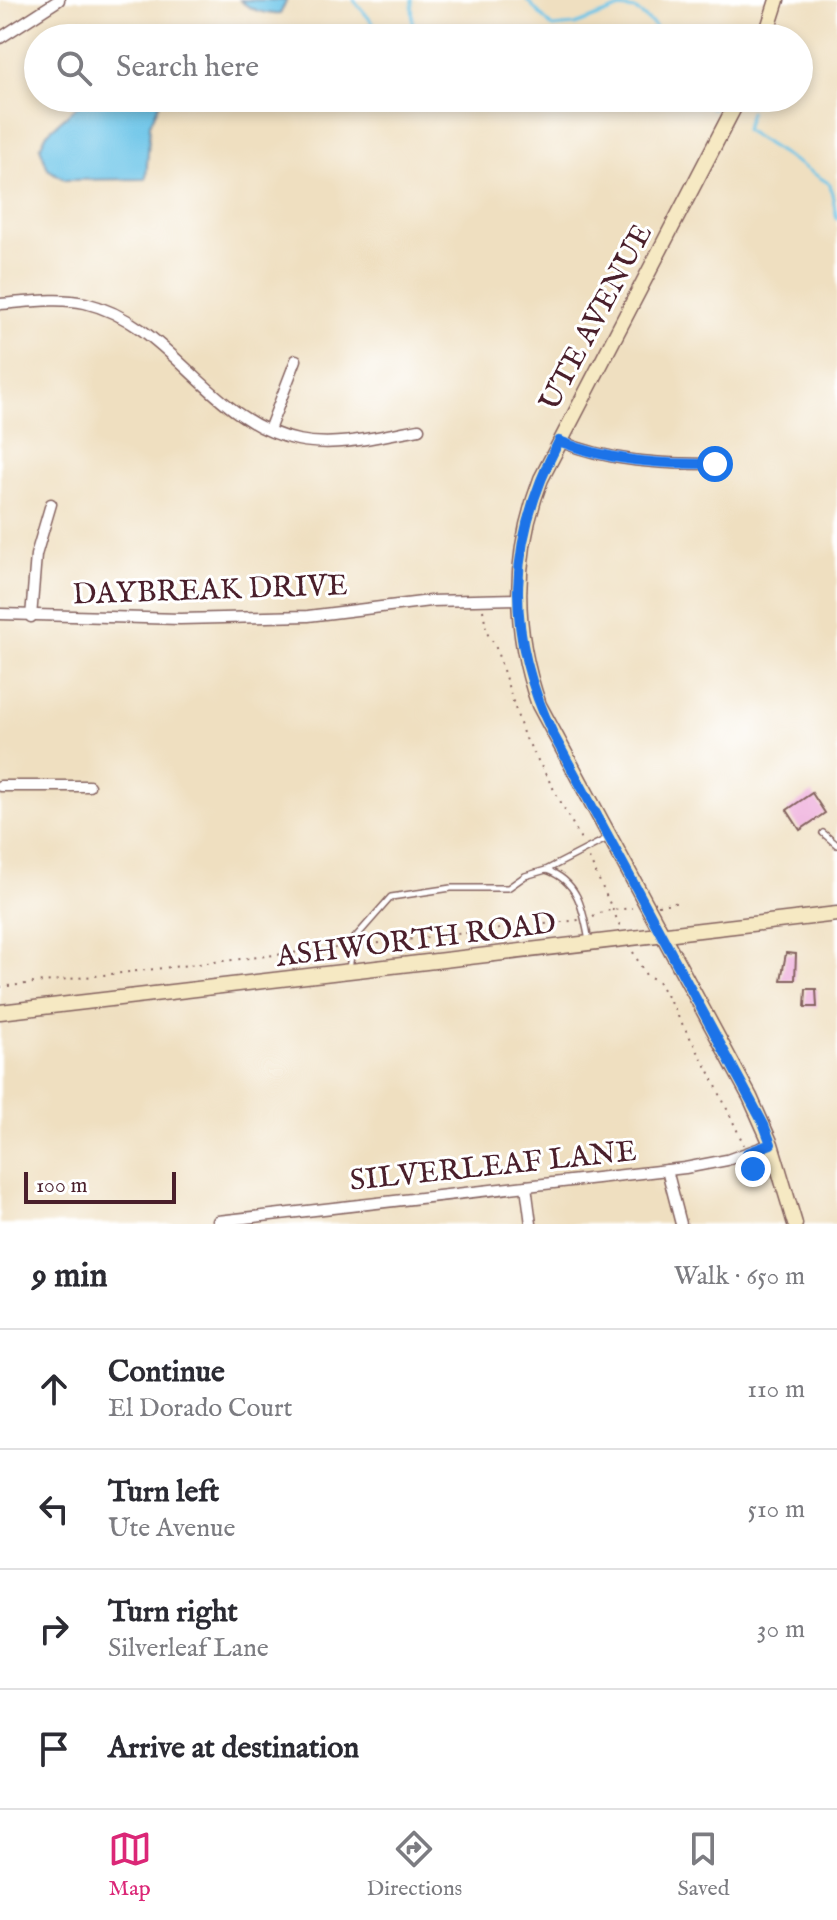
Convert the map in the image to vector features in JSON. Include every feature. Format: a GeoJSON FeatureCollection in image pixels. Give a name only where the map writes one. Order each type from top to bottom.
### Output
{"type":"FeatureCollection","features":[{"type":"Feature","properties":{"kind":"main road"},"geometry":{"type":"LineString","coordinates":[[769,24],[776,0]]}},
{"type":"Feature","properties":{"kind":"main road","name":"UTE AVENUE"},"geometry":{"type":"LineString","coordinates":[[732,112],[541,479],[526,523],[517,599],[525,661],[539,705],[750,1097],[771,1144],[795,1224]]}},
{"type":"Feature","properties":{"kind":"main road","name":"ASHWORTH ROAD"},"geometry":{"type":"LineString","coordinates":[[0,1012],[590,946],[837,914]]}},
{"type":"Feature","properties":{"kind":"street"},"geometry":{"type":"LineString","coordinates":[[0,38],[59,0]]}},
{"type":"Feature","properties":{"kind":"street"},"geometry":{"type":"LineString","coordinates":[[0,304],[56,300],[83,302],[112,311],[136,323],[160,341],[236,414],[269,430],[320,443],[419,429]]}},
{"type":"Feature","properties":{"kind":"street"},"geometry":{"type":"LineString","coordinates":[[269,430],[296,360]]}},
{"type":"Feature","properties":{"kind":"street"},"geometry":{"type":"LineString","coordinates":[[559,441],[590,453],[632,462],[715,464]]}},
{"type":"Feature","properties":{"kind":"street"},"geometry":{"type":"LineString","coordinates":[[31,617],[36,555],[51,504]]}},
{"type":"Feature","properties":{"kind":"street","name":"DAYBREAK DRIVE"},"geometry":{"type":"LineString","coordinates":[[0,614],[31,617],[308,616],[384,605],[517,599]]}},
{"type":"Feature","properties":{"kind":"street"},"geometry":{"type":"LineString","coordinates":[[0,786],[89,786]]}},
{"type":"Feature","properties":{"kind":"street","name":"SILVERLEAF LANE"},"geometry":{"type":"LineString","coordinates":[[218,1221],[282,1219],[667,1170],[727,1160],[771,1144]]}},
{"type":"Feature","properties":{"kind":"street"},"geometry":{"type":"LineString","coordinates":[[667,1170],[681,1224]]}},
{"type":"Feature","properties":{"kind":"street"},"geometry":{"type":"LineString","coordinates":[[526,1186],[531,1224]]}},
{"type":"Feature","properties":{"kind":"lane"},"geometry":{"type":"LineString","coordinates":[[823,833],[837,845]]}},
{"type":"Feature","properties":{"kind":"lane"},"geometry":{"type":"LineString","coordinates":[[349,973],[352,947],[366,923],[391,897],[451,888],[508,888],[525,876],[546,870],[609,837]]}},
{"type":"Feature","properties":{"kind":"lane"},"geometry":{"type":"LineString","coordinates":[[546,870],[571,886],[581,902],[590,946]]}},
{"type":"Feature","properties":{"kind":"path"},"geometry":{"type":"LineString","coordinates":[[483,600],[487,633],[495,645],[523,733],[586,850],[612,910],[646,975],[658,981],[715,1083],[753,1169]]}},
{"type":"Feature","properties":{"kind":"path"},"geometry":{"type":"LineString","coordinates":[[0,987],[585,919],[612,910],[681,902]]}},
{"type":"Feature","properties":{"kind":"water"},"geometry":{"type":"Polygon","coordinates":[[[240,0],[287,0],[280,14],[275,14],[253,9],[240,0]]]}},
{"type":"Feature","properties":{"kind":"water"},"geometry":{"type":"Polygon","coordinates":[[[70,112],[156,112],[150,124],[146,179],[65,180],[48,169],[40,147],[47,133],[70,112]]]}},
{"type":"Feature","properties":{"kind":"building"},"geometry":{"type":"Polygon","coordinates":[[[812,793],[825,813],[800,830],[787,810],[812,793]]]}},
{"type":"Feature","properties":{"kind":"building"},"geometry":{"type":"Polygon","coordinates":[[[786,953],[796,954],[795,980],[781,980],[786,953]]]}},
{"type":"Feature","properties":{"kind":"building"},"geometry":{"type":"Polygon","coordinates":[[[806,989],[816,989],[817,1007],[805,1007],[806,989]]]}},
{"type":"Feature","properties":{"kind":"waterway"},"geometry":{"type":"LineString","coordinates":[[354,0],[374,24]]}},
{"type":"Feature","properties":{"kind":"waterway"},"geometry":{"type":"LineString","coordinates":[[412,0],[413,24]]}},
{"type":"Feature","properties":{"kind":"waterway"},"geometry":{"type":"LineString","coordinates":[[527,0],[549,24]]}},
{"type":"Feature","properties":{"kind":"waterway"},"geometry":{"type":"LineString","coordinates":[[578,24],[620,8],[636,10],[653,24]]}},
{"type":"Feature","properties":{"kind":"waterway"},"geometry":{"type":"LineString","coordinates":[[750,112],[745,130],[830,184],[837,219]]}},
{"type":"Feature","properties":{"kind":"route"},"geometry":{"type":"LineString","coordinates":[[715,464],[632,462],[590,453],[559,441],[532,501],[526,523],[518,569],[517,599],[525,661],[539,705],[764,1125],[771,1144],[747,1153],[753,1169]]}}]}
